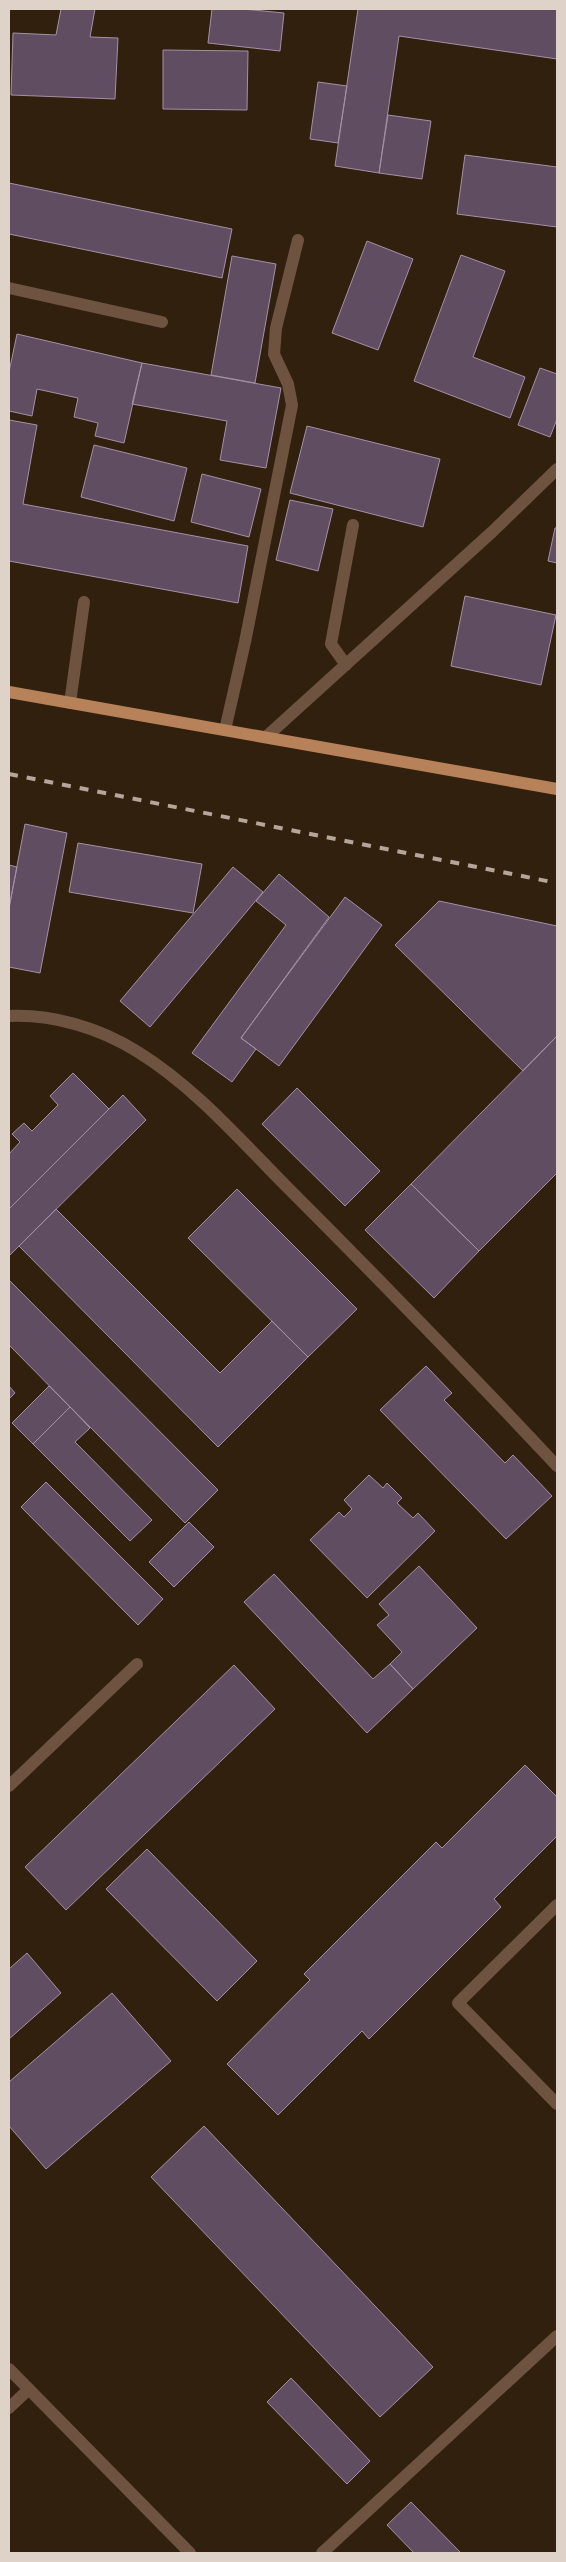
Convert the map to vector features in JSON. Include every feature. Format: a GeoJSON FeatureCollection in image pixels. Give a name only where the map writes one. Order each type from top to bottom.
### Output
{"type":"FeatureCollection","features":[{"type":"Feature","properties":{"kind":"main road"},"geometry":{"type":"LineString","coordinates":[[9,692],[557,788]]}},
{"type":"Feature","properties":{"kind":"street"},"geometry":{"type":"LineString","coordinates":[[225,730],[245,642],[292,405],[288,384],[274,354],[276,328],[298,240]]}},
{"type":"Feature","properties":{"kind":"street"},"geometry":{"type":"LineString","coordinates":[[9,288],[162,322]]}},
{"type":"Feature","properties":{"kind":"street"},"geometry":{"type":"LineString","coordinates":[[266,738],[492,532],[557,469]]}},
{"type":"Feature","properties":{"kind":"street"},"geometry":{"type":"LineString","coordinates":[[346,665],[331,644],[353,525]]}},
{"type":"Feature","properties":{"kind":"street"},"geometry":{"type":"LineString","coordinates":[[70,703],[84,602]]}},
{"type":"Feature","properties":{"kind":"street"},"geometry":{"type":"LineString","coordinates":[[9,1016],[32,1015],[90,1028],[138,1051],[188,1088],[421,1320],[557,1466]]}},
{"type":"Feature","properties":{"kind":"street"},"geometry":{"type":"LineString","coordinates":[[9,1786],[137,1664]]}},
{"type":"Feature","properties":{"kind":"street"},"geometry":{"type":"LineString","coordinates":[[557,1905],[458,2003],[557,2104]]}},
{"type":"Feature","properties":{"kind":"street"},"geometry":{"type":"LineString","coordinates":[[322,2553],[557,2336]]}},
{"type":"Feature","properties":{"kind":"street"},"geometry":{"type":"LineString","coordinates":[[9,2369],[190,2553]]}},
{"type":"Feature","properties":{"kind":"street"},"geometry":{"type":"LineString","coordinates":[[9,2408],[29,2389]]}},
{"type":"Feature","properties":{"kind":"building"},"geometry":{"type":"Polygon","coordinates":[[[61,9],[95,9],[90,37],[118,38],[115,99],[11,95],[13,33],[56,35],[61,9]]]}},
{"type":"Feature","properties":{"kind":"building"},"geometry":{"type":"Polygon","coordinates":[[[212,9],[243,9],[284,13],[280,51],[208,43],[212,9]]]}},
{"type":"Feature","properties":{"kind":"building"},"geometry":{"type":"Polygon","coordinates":[[[358,9],[557,9],[557,59],[399,36],[379,173],[335,166],[358,9]]]}},
{"type":"Feature","properties":{"kind":"building"},"geometry":{"type":"Polygon","coordinates":[[[163,50],[248,51],[247,110],[163,109],[163,50]]]}},
{"type":"Feature","properties":{"kind":"building"},"geometry":{"type":"Polygon","coordinates":[[[318,82],[347,86],[338,143],[310,139],[318,82]]]}},
{"type":"Feature","properties":{"kind":"building"},"geometry":{"type":"Polygon","coordinates":[[[388,115],[431,121],[422,179],[379,173],[388,115]]]}},
{"type":"Feature","properties":{"kind":"building"},"geometry":{"type":"Polygon","coordinates":[[[465,155],[557,167],[557,227],[457,214],[465,155]]]}},
{"type":"Feature","properties":{"kind":"building"},"geometry":{"type":"Polygon","coordinates":[[[9,183],[232,229],[222,278],[9,234],[9,183]]]}},
{"type":"Feature","properties":{"kind":"building"},"geometry":{"type":"Polygon","coordinates":[[[367,241],[413,259],[378,350],[332,333],[367,241]]]}},
{"type":"Feature","properties":{"kind":"building"},"geometry":{"type":"Polygon","coordinates":[[[461,255],[505,271],[473,357],[525,377],[510,418],[414,381],[461,255]]]}},
{"type":"Feature","properties":{"kind":"building"},"geometry":{"type":"Polygon","coordinates":[[[232,256],[276,264],[255,383],[211,375],[232,256]]]}},
{"type":"Feature","properties":{"kind":"building"},"geometry":{"type":"Polygon","coordinates":[[[17,334],[142,363],[124,443],[95,436],[98,423],[74,417],[78,398],[37,389],[32,416],[9,411],[9,372],[17,334]]]}},
{"type":"Feature","properties":{"kind":"building"},"geometry":{"type":"Polygon","coordinates":[[[142,363],[281,388],[266,468],[220,460],[227,421],[132,404],[142,363]]]}},
{"type":"Feature","properties":{"kind":"building"},"geometry":{"type":"Polygon","coordinates":[[[540,368],[557,374],[557,419],[550,437],[518,425],[540,368]]]}},
{"type":"Feature","properties":{"kind":"building"},"geometry":{"type":"Polygon","coordinates":[[[9,420],[37,425],[23,504],[248,546],[238,603],[9,561],[9,420]]]}},
{"type":"Feature","properties":{"kind":"building"},"geometry":{"type":"Polygon","coordinates":[[[307,426],[440,459],[423,527],[290,493],[307,426]]]}},
{"type":"Feature","properties":{"kind":"building"},"geometry":{"type":"Polygon","coordinates":[[[94,445],[187,468],[174,521],[81,497],[94,445]]]}},
{"type":"Feature","properties":{"kind":"building"},"geometry":{"type":"Polygon","coordinates":[[[202,474],[261,489],[249,537],[191,522],[202,474]]]}},
{"type":"Feature","properties":{"kind":"building"},"geometry":{"type":"Polygon","coordinates":[[[290,500],[333,509],[318,571],[276,560],[290,500]]]}},
{"type":"Feature","properties":{"kind":"building"},"geometry":{"type":"Polygon","coordinates":[[[555,528],[557,528],[557,563],[548,561],[555,528]]]}},
{"type":"Feature","properties":{"kind":"building"},"geometry":{"type":"Polygon","coordinates":[[[465,596],[556,615],[541,685],[451,666],[465,596]]]}},
{"type":"Feature","properties":{"kind":"building"},"geometry":{"type":"Polygon","coordinates":[[[25,824],[67,833],[40,973],[9,967],[9,908],[25,824]]]}},
{"type":"Feature","properties":{"kind":"building"},"geometry":{"type":"Polygon","coordinates":[[[78,843],[202,864],[193,913],[69,892],[78,843]]]}},
{"type":"Feature","properties":{"kind":"building"},"geometry":{"type":"Polygon","coordinates":[[[9,865],[17,867],[9,908],[9,865]]]}},
{"type":"Feature","properties":{"kind":"building"},"geometry":{"type":"Polygon","coordinates":[[[233,867],[263,892],[150,1027],[120,1001],[233,867]]]}},
{"type":"Feature","properties":{"kind":"building"},"geometry":{"type":"Polygon","coordinates":[[[279,874],[329,917],[241,1038],[256,1049],[232,1082],[192,1053],[286,925],[256,901],[279,874]]]}},
{"type":"Feature","properties":{"kind":"building"},"geometry":{"type":"Polygon","coordinates":[[[345,897],[382,925],[279,1066],[241,1038],[345,897]]]}},
{"type":"Feature","properties":{"kind":"building"},"geometry":{"type":"Polygon","coordinates":[[[439,901],[557,926],[557,1036],[523,1071],[395,945],[439,901]]]}},
{"type":"Feature","properties":{"kind":"building"},"geometry":{"type":"Polygon","coordinates":[[[557,1036],[557,1173],[479,1251],[411,1184],[557,1036]]]}},
{"type":"Feature","properties":{"kind":"building"},"geometry":{"type":"Polygon","coordinates":[[[73,1073],[109,1109],[9,1209],[9,1154],[20,1142],[12,1134],[24,1123],[32,1131],[58,1105],[50,1096],[73,1073]]]}},
{"type":"Feature","properties":{"kind":"building"},"geometry":{"type":"Polygon","coordinates":[[[297,1088],[380,1171],[345,1206],[262,1124],[297,1088]]]}},
{"type":"Feature","properties":{"kind":"building"},"geometry":{"type":"Polygon","coordinates":[[[123,1095],[146,1120],[9,1256],[9,1209],[123,1095]]]}},
{"type":"Feature","properties":{"kind":"building"},"geometry":{"type":"Polygon","coordinates":[[[411,1184],[479,1251],[434,1298],[365,1230],[411,1184]]]}},
{"type":"Feature","properties":{"kind":"building"},"geometry":{"type":"Polygon","coordinates":[[[237,1189],[357,1309],[308,1357],[188,1238],[237,1189]]]}},
{"type":"Feature","properties":{"kind":"building"},"geometry":{"type":"Polygon","coordinates":[[[56,1209],[220,1373],[272,1321],[308,1357],[218,1447],[19,1246],[56,1209]]]}},
{"type":"Feature","properties":{"kind":"building"},"geometry":{"type":"Polygon","coordinates":[[[9,1280],[218,1490],[185,1523],[9,1345],[9,1280]]]}},
{"type":"Feature","properties":{"kind":"building"},"geometry":{"type":"Polygon","coordinates":[[[426,1366],[452,1393],[444,1400],[505,1463],[513,1455],[552,1496],[506,1539],[380,1410],[426,1366]]]}},
{"type":"Feature","properties":{"kind":"building"},"geometry":{"type":"Polygon","coordinates":[[[9,1386],[15,1393],[9,1399],[9,1386]]]}},
{"type":"Feature","properties":{"kind":"building"},"geometry":{"type":"Polygon","coordinates":[[[49,1386],[70,1407],[33,1444],[12,1423],[49,1386]]]}},
{"type":"Feature","properties":{"kind":"building"},"geometry":{"type":"Polygon","coordinates":[[[70,1407],[90,1428],[75,1442],[152,1520],[130,1541],[33,1444],[70,1407]]]}},
{"type":"Feature","properties":{"kind":"building"},"geometry":{"type":"Polygon","coordinates":[[[369,1475],[383,1488],[387,1483],[402,1498],[397,1503],[413,1518],[418,1513],[435,1531],[367,1598],[310,1540],[339,1512],[344,1517],[352,1509],[344,1500],[369,1475]]]}},
{"type":"Feature","properties":{"kind":"building"},"geometry":{"type":"Polygon","coordinates":[[[46,1482],[163,1599],[138,1625],[21,1507],[46,1482]]]}},
{"type":"Feature","properties":{"kind":"building"},"geometry":{"type":"Polygon","coordinates":[[[189,1522],[214,1547],[174,1587],[149,1562],[189,1522]]]}},
{"type":"Feature","properties":{"kind":"building"},"geometry":{"type":"Polygon","coordinates":[[[419,1566],[477,1628],[413,1689],[390,1664],[402,1652],[377,1625],[389,1615],[379,1604],[419,1566]]]}},
{"type":"Feature","properties":{"kind":"building"},"geometry":{"type":"Polygon","coordinates":[[[274,1574],[373,1679],[390,1664],[413,1689],[367,1733],[244,1602],[274,1574]]]}},
{"type":"Feature","properties":{"kind":"building"},"geometry":{"type":"Polygon","coordinates":[[[234,1665],[275,1709],[66,1910],[25,1867],[234,1665]]]}},
{"type":"Feature","properties":{"kind":"building"},"geometry":{"type":"Polygon","coordinates":[[[525,1765],[557,1797],[557,1836],[494,1899],[501,1907],[369,2039],[362,2031],[278,2115],[227,2064],[310,1980],[304,1974],[436,1842],[442,1848],[525,1765]]]}},
{"type":"Feature","properties":{"kind":"building"},"geometry":{"type":"Polygon","coordinates":[[[147,1849],[257,1961],[217,2001],[106,1889],[147,1849]]]}},
{"type":"Feature","properties":{"kind":"building"},"geometry":{"type":"Polygon","coordinates":[[[27,1953],[61,1993],[9,2039],[9,1969],[27,1953]]]}},
{"type":"Feature","properties":{"kind":"building"},"geometry":{"type":"Polygon","coordinates":[[[112,1993],[171,2061],[46,2169],[9,2126],[9,2082],[112,1993]]]}},
{"type":"Feature","properties":{"kind":"building"},"geometry":{"type":"Polygon","coordinates":[[[204,2126],[433,2367],[380,2417],[151,2177],[204,2126]]]}},
{"type":"Feature","properties":{"kind":"building"},"geometry":{"type":"Polygon","coordinates":[[[291,2378],[370,2461],[347,2484],[267,2402],[291,2378]]]}},
{"type":"Feature","properties":{"kind":"building"},"geometry":{"type":"Polygon","coordinates":[[[411,2502],[461,2553],[414,2553],[387,2525],[411,2502]]]}},
{"type":"Feature","properties":{"kind":"railway"},"geometry":{"type":"LineString","coordinates":[[9,774],[557,883]]}}]}
